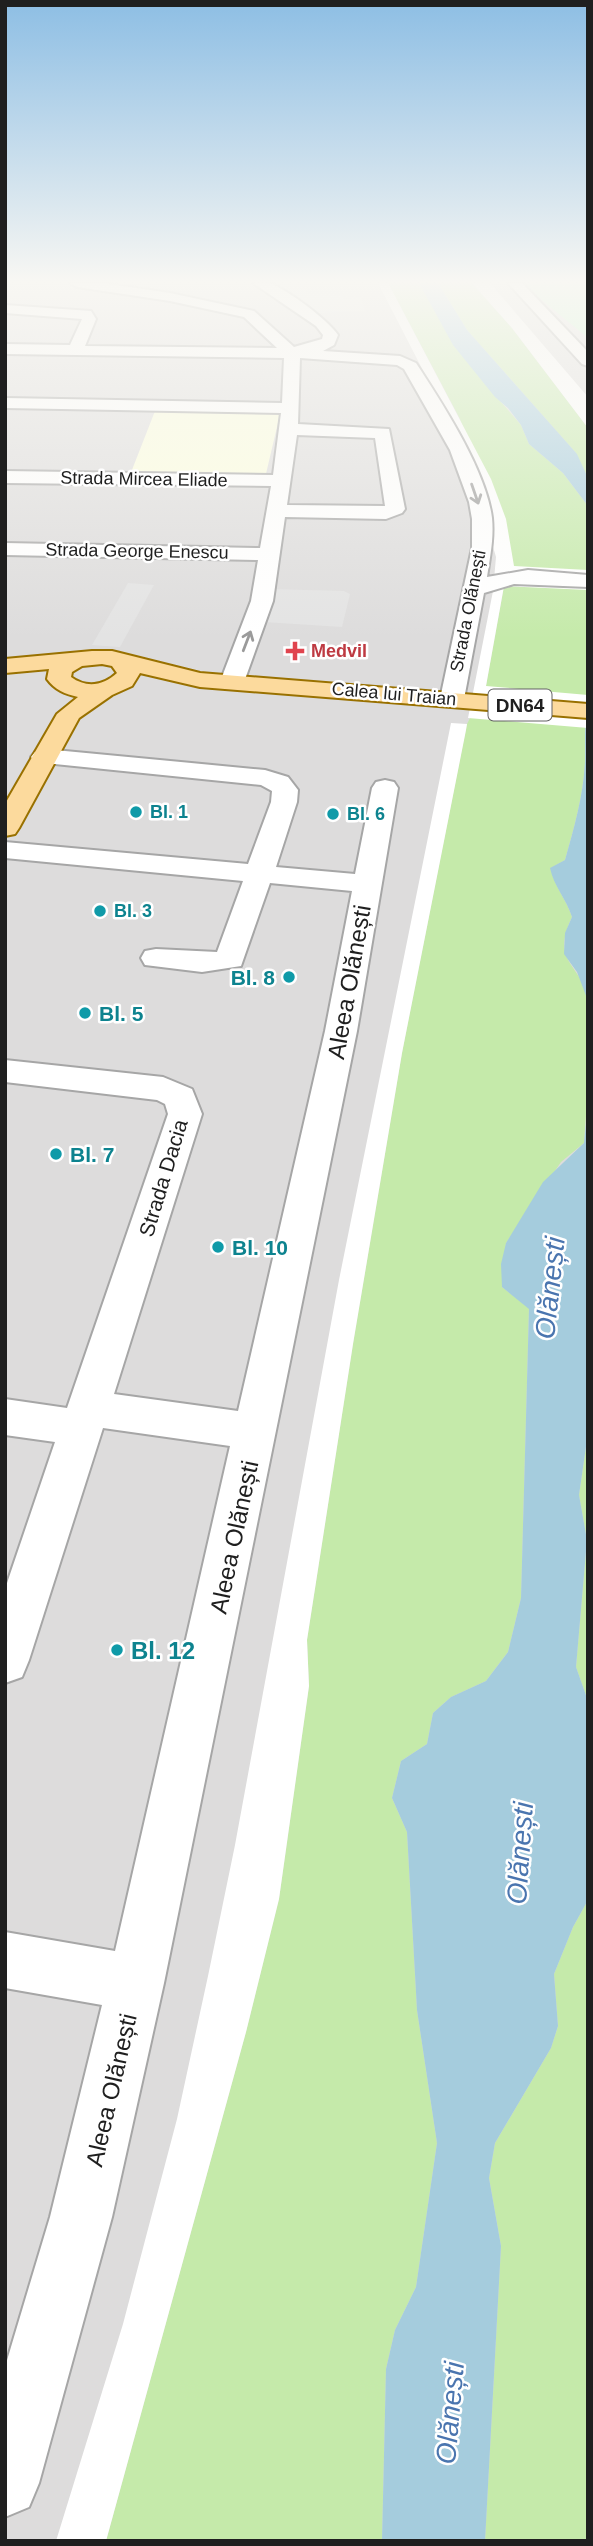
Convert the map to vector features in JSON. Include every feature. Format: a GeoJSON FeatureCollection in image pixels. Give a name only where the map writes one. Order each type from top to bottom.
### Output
{"type":"FeatureCollection","features":[{"type":"Feature","properties":{"kind":"main road","name":"Calea lui Traian"},"geometry":{"type":"LineString","coordinates":[[74,661],[101,657],[200,680]]}},
{"type":"Feature","properties":{"kind":"main road"},"geometry":{"type":"LineString","coordinates":[[9,670],[74,661]]}},
{"type":"Feature","properties":{"kind":"main road"},"geometry":{"type":"LineString","coordinates":[[5,828],[44,757],[69,701],[58,674],[74,661]]}},
{"type":"Feature","properties":{"kind":"main road"},"geometry":{"type":"LineString","coordinates":[[69,701],[123,682],[129,674],[127,666],[121,662]]}},
{"type":"Feature","properties":{"kind":"main road"},"geometry":{"type":"LineString","coordinates":[[9,670],[51,688],[69,701],[175,681]]}},
{"type":"Feature","properties":{"kind":"main road","name":"Calea lui Traian"},"geometry":{"type":"LineString","coordinates":[[109,688],[200,680],[588,711]]}},
{"type":"Feature","properties":{"kind":"street"},"geometry":{"type":"LineString","coordinates":[[232,682],[257,615],[270,554],[291,402]]}},
{"type":"Feature","properties":{"kind":"street","name":"Strada Olănești"},"geometry":{"type":"LineString","coordinates":[[431,402],[459,450],[479,502],[482,548],[452,699]]}},
{"type":"Feature","properties":{"kind":"street"},"geometry":{"type":"LineString","coordinates":[[5,403],[291,408]]}},
{"type":"Feature","properties":{"kind":"street"},"geometry":{"type":"LineString","coordinates":[[277,511],[386,513],[395,509],[383,433],[289,429]]}},
{"type":"Feature","properties":{"kind":"street","name":"Strada Mircea Eliade"},"geometry":{"type":"LineString","coordinates":[[5,477],[282,481]]}},
{"type":"Feature","properties":{"kind":"street"},"geometry":{"type":"LineString","coordinates":[[482,548],[488,558],[508,576]]}},
{"type":"Feature","properties":{"kind":"street","name":"Strada George Enescu"},"geometry":{"type":"LineString","coordinates":[[5,549],[270,554]]}},
{"type":"Feature","properties":{"kind":"street"},"geometry":{"type":"LineString","coordinates":[[472,591],[489,581],[508,576],[588,580]]}},
{"type":"Feature","properties":{"kind":"street"},"geometry":{"type":"LineString","coordinates":[[44,757],[265,778],[279,783],[285,790],[284,802],[230,959],[218,963],[203,963],[156,958]]}},
{"type":"Feature","properties":{"kind":"street","name":"Aleea Olănești"},"geometry":{"type":"LineString","coordinates":[[5,2483],[81,2217],[136,1983],[341,1031],[385,788]]}},
{"type":"Feature","properties":{"kind":"street"},"geometry":{"type":"LineString","coordinates":[[5,850],[367,884]]}},
{"type":"Feature","properties":{"kind":"street","name":"Strada Dacia"},"geometry":{"type":"LineString","coordinates":[[5,1071],[163,1089],[180,1097],[185,1114],[5,1660]]}},
{"type":"Feature","properties":{"kind":"street"},"geometry":{"type":"LineString","coordinates":[[5,1417],[85,1418],[256,1432]]}},
{"type":"Feature","properties":{"kind":"street"},"geometry":{"type":"LineString","coordinates":[[5,1960],[136,1983]]}},
{"type":"Feature","properties":{"kind":"shaded area"},"geometry":{"type":"Polygon","coordinates":[[[5,402],[588,402],[588,2541],[5,2541],[5,402]]]}},
{"type":"Feature","properties":{"kind":"shaded area"},"geometry":{"type":"Polygon","coordinates":[[[250,409],[280,414],[265,478],[130,475],[155,411],[250,409]]]}},
{"type":"Feature","properties":{"kind":"shaded area"},"geometry":{"type":"Polygon","coordinates":[[[128,583],[154,585],[120,647],[92,645],[128,583]]]}},
{"type":"Feature","properties":{"kind":"shaded area"},"geometry":{"type":"Polygon","coordinates":[[[271,589],[344,591],[350,594],[342,627],[264,622],[271,589]]]}},
{"type":"Feature","properties":{"kind":"green space"},"geometry":{"type":"Polygon","coordinates":[[[451,402],[501,402],[521,425],[529,444],[563,473],[588,506],[588,714],[584,776],[565,860],[551,868],[572,917],[564,944],[566,954],[584,988],[589,1006],[587,1091],[584,1143],[561,1162],[506,1243],[502,1287],[529,1308],[521,1598],[508,1652],[486,1681],[451,1697],[433,1713],[427,1744],[401,1761],[392,1798],[407,1832],[417,2010],[437,2143],[416,2287],[395,2330],[386,2369],[382,2541],[106,2541],[246,2032],[279,1899],[309,1686],[307,1640],[402,1053],[467,724],[486,686],[504,586],[460,419],[451,402]]]}},
{"type":"Feature","properties":{"kind":"green space"},"geometry":{"type":"Polygon","coordinates":[[[531,402],[568,402],[588,428],[588,478],[575,452],[531,402]]]}},
{"type":"Feature","properties":{"kind":"green space"},"geometry":{"type":"Polygon","coordinates":[[[588,1433],[588,1701],[576,1667],[587,1540],[579,1495],[588,1433]]]}},
{"type":"Feature","properties":{"kind":"green space"},"geometry":{"type":"Polygon","coordinates":[[[588,1900],[588,2541],[485,2541],[501,2246],[489,2178],[495,2143],[551,2048],[558,2026],[554,1974],[573,1927],[588,1900]]]}},
{"type":"Feature","properties":{"kind":"water"},"geometry":{"type":"Polygon","coordinates":[[[501,402],[531,402],[577,454],[588,478],[588,506],[563,473],[529,444],[521,425],[501,402]]]}},
{"type":"Feature","properties":{"kind":"water"},"geometry":{"type":"Polygon","coordinates":[[[588,714],[588,1001],[577,972],[564,954],[565,933],[572,917],[550,868],[565,860],[575,824],[584,776],[588,714]]]}},
{"type":"Feature","properties":{"kind":"water","name":"Olănești"},"geometry":{"type":"Polygon","coordinates":[[[588,1105],[588,1433],[579,1495],[587,1540],[576,1667],[588,1701],[588,1900],[573,1927],[554,1974],[558,2026],[551,2048],[495,2143],[489,2178],[501,2246],[485,2541],[382,2541],[386,2369],[395,2330],[416,2287],[437,2143],[417,2010],[407,1832],[392,1798],[401,1761],[427,1744],[433,1713],[451,1697],[486,1681],[508,1652],[521,1598],[529,1309],[502,1287],[501,1264],[506,1243],[543,1182],[584,1143],[588,1105]]]}},
{"type":"Feature","properties":{"kind":"pier"},"geometry":{"type":"Polygon","coordinates":[[[439,402],[450,402],[491,479],[506,519],[514,566],[588,570],[588,590],[504,586],[486,686],[588,695],[588,728],[468,718],[493,591],[496,557],[465,452],[439,402]]]}},
{"type":"Feature","properties":{"kind":"pier"},"geometry":{"type":"Polygon","coordinates":[[[568,402],[588,402],[588,428],[568,402]]]}},
{"type":"Feature","properties":{"kind":"pier"},"geometry":{"type":"Polygon","coordinates":[[[451,723],[467,724],[402,1053],[353,1344],[307,1640],[309,1686],[279,1899],[246,2032],[106,2541],[56,2541],[123,2324],[177,2119],[235,1845],[339,1280],[451,723]]]}},
{"type":"Feature","properties":{"kind":"place","name":"Medvil"},"geometry":{"type":"Point","coordinates":[295,651]}},
{"type":"Feature","properties":{"kind":"place","name":"Bl. 1"},"geometry":{"type":"Point","coordinates":[136,812]}},
{"type":"Feature","properties":{"kind":"place","name":"Bl. 6"},"geometry":{"type":"Point","coordinates":[333,814]}},
{"type":"Feature","properties":{"kind":"place","name":"Bl. 3"},"geometry":{"type":"Point","coordinates":[100,911]}},
{"type":"Feature","properties":{"kind":"place","name":"Bl. 8"},"geometry":{"type":"Point","coordinates":[289,977]}},
{"type":"Feature","properties":{"kind":"place","name":"Bl. 5"},"geometry":{"type":"Point","coordinates":[85,1013]}},
{"type":"Feature","properties":{"kind":"place","name":"Bl. 7"},"geometry":{"type":"Point","coordinates":[56,1154]}},
{"type":"Feature","properties":{"kind":"place","name":"Bl. 10"},"geometry":{"type":"Point","coordinates":[218,1247]}},
{"type":"Feature","properties":{"kind":"place","name":"Bl. 12"},"geometry":{"type":"Point","coordinates":[117,1650]}}]}
